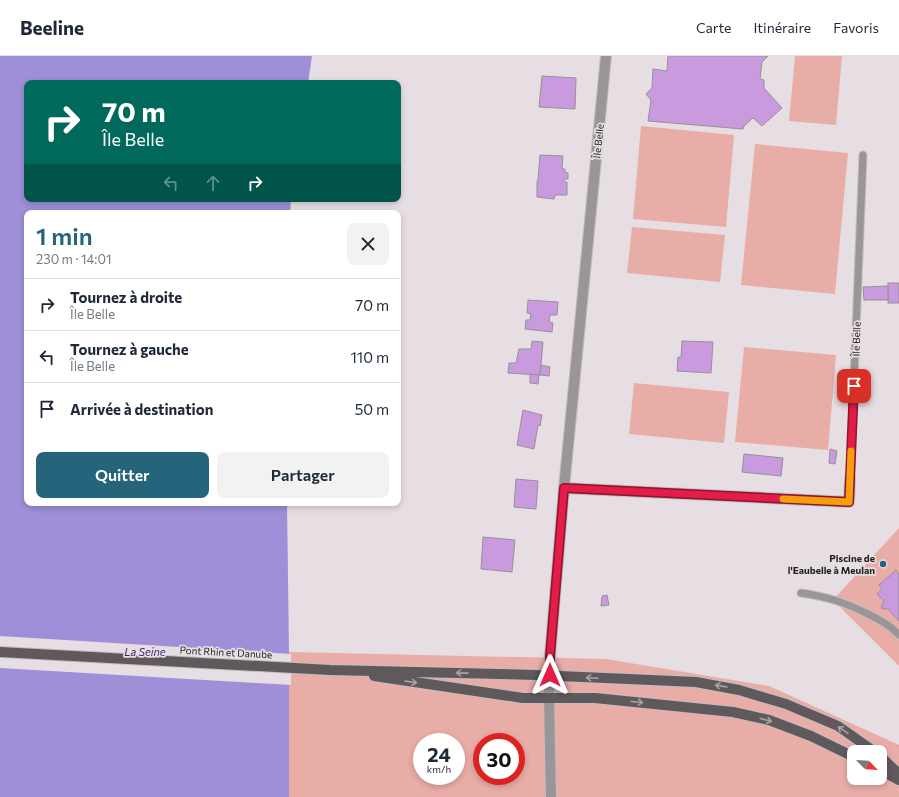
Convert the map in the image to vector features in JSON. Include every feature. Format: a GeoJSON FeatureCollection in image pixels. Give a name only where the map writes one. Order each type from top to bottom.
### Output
{"type":"FeatureCollection","features":[{"type":"Feature","properties":{"kind":"main road","name":"Pont Rhin et Danube"},"geometry":{"type":"LineString","coordinates":[[0,652],[330,670]]}},
{"type":"Feature","properties":{"kind":"main road"},"geometry":{"type":"LineString","coordinates":[[330,670],[550,675],[696,682],[739,690],[786,704],[838,726],[865,745]]}},
{"type":"Feature","properties":{"kind":"main road"},"geometry":{"type":"LineString","coordinates":[[330,670],[518,697],[595,698],[733,712],[769,720],[811,736],[847,754]]}},
{"type":"Feature","properties":{"kind":"main road"},"geometry":{"type":"LineString","coordinates":[[887,763],[899,774]]}},
{"type":"Feature","properties":{"kind":"main road"},"geometry":{"type":"LineString","coordinates":[[887,774],[899,780]]}},
{"type":"Feature","properties":{"kind":"street","name":"Île Belle"},"geometry":{"type":"LineString","coordinates":[[551,797],[549,698],[550,656],[564,488],[606,56]]}},
{"type":"Feature","properties":{"kind":"street","name":"Île Belle"},"geometry":{"type":"LineString","coordinates":[[564,488],[849,502],[850,478]]}},
{"type":"Feature","properties":{"kind":"lane","name":"Île Belle"},"geometry":{"type":"LineString","coordinates":[[850,478],[863,155]]}},
{"type":"Feature","properties":{"kind":"lane"},"geometry":{"type":"LineString","coordinates":[[802,593],[822,596],[846,603],[892,628],[899,635]]}},
{"type":"Feature","properties":{"kind":"shaded area"},"geometry":{"type":"Polygon","coordinates":[[[795,56],[842,56],[836,125],[789,121],[795,56]]]}},
{"type":"Feature","properties":{"kind":"shaded area"},"geometry":{"type":"Polygon","coordinates":[[[641,126],[734,135],[726,227],[633,219],[641,126]]]}},
{"type":"Feature","properties":{"kind":"shaded area"},"geometry":{"type":"Polygon","coordinates":[[[755,144],[848,153],[835,294],[741,285],[755,144]]]}},
{"type":"Feature","properties":{"kind":"shaded area"},"geometry":{"type":"Polygon","coordinates":[[[632,227],[725,235],[720,282],[627,273],[632,227]]]}},
{"type":"Feature","properties":{"kind":"shaded area"},"geometry":{"type":"Polygon","coordinates":[[[744,347],[836,355],[828,450],[735,442],[744,347]]]}},
{"type":"Feature","properties":{"kind":"shaded area"},"geometry":{"type":"Polygon","coordinates":[[[634,383],[729,392],[724,443],[629,434],[634,383]]]}},
{"type":"Feature","properties":{"kind":"shaded area","name":"Piscine de l'Eaubelle à Meulan"},"geometry":{"type":"Polygon","coordinates":[[[899,528],[899,666],[833,600],[899,528]]]}},
{"type":"Feature","properties":{"kind":"shaded area"},"geometry":{"type":"Polygon","coordinates":[[[289,652],[606,659],[769,686],[899,745],[899,797],[289,797],[289,652]]]}},
{"type":"Feature","properties":{"kind":"water","name":"La Seine"},"geometry":{"type":"Polygon","coordinates":[[[0,56],[312,56],[308,80],[24,80],[24,202],[291,202],[290,210],[24,210],[24,506],[287,506],[289,797],[0,797],[0,56]]]}},
{"type":"Feature","properties":{"kind":"pier"},"geometry":{"type":"Polygon","coordinates":[[[0,636],[291,654],[291,685],[0,668],[0,636]]]}},
{"type":"Feature","properties":{"kind":"building"},"geometry":{"type":"Polygon","coordinates":[[[668,56],[768,56],[762,62],[760,79],[764,80],[764,88],[782,108],[762,126],[753,118],[744,126],[743,129],[648,121],[651,100],[646,94],[652,88],[653,69],[667,71],[668,56]]]}},
{"type":"Feature","properties":{"kind":"building"},"geometry":{"type":"Polygon","coordinates":[[[542,76],[576,78],[575,109],[539,107],[542,76]]]}},
{"type":"Feature","properties":{"kind":"building"},"geometry":{"type":"Polygon","coordinates":[[[540,155],[563,156],[562,169],[565,169],[565,172],[568,173],[568,179],[564,179],[564,182],[567,182],[567,195],[555,195],[554,199],[537,197],[540,155]]]}},
{"type":"Feature","properties":{"kind":"building"},"geometry":{"type":"Polygon","coordinates":[[[888,283],[899,283],[899,303],[888,303],[888,283]]]}},
{"type":"Feature","properties":{"kind":"building"},"geometry":{"type":"Polygon","coordinates":[[[888,286],[888,300],[864,300],[863,287],[888,286]]]}},
{"type":"Feature","properties":{"kind":"building"},"geometry":{"type":"Polygon","coordinates":[[[528,300],[558,302],[557,315],[550,315],[549,322],[553,323],[552,332],[525,329],[526,320],[530,320],[531,314],[527,313],[528,300]]]}},
{"type":"Feature","properties":{"kind":"building"},"geometry":{"type":"Polygon","coordinates":[[[532,341],[543,342],[540,375],[508,373],[509,363],[516,363],[519,349],[531,349],[532,341]]]}},
{"type":"Feature","properties":{"kind":"building"},"geometry":{"type":"Polygon","coordinates":[[[682,341],[713,342],[711,373],[677,371],[678,357],[681,357],[682,341]]]}},
{"type":"Feature","properties":{"kind":"building"},"geometry":{"type":"Polygon","coordinates":[[[541,365],[550,367],[549,376],[540,375],[541,365]]]}},
{"type":"Feature","properties":{"kind":"building"},"geometry":{"type":"Polygon","coordinates":[[[530,374],[539,375],[538,384],[530,383],[530,374]]]}},
{"type":"Feature","properties":{"kind":"building"},"geometry":{"type":"Polygon","coordinates":[[[523,410],[542,415],[540,426],[538,425],[534,449],[517,445],[523,410]]]}},
{"type":"Feature","properties":{"kind":"building"},"geometry":{"type":"Polygon","coordinates":[[[830,449],[837,451],[835,464],[829,463],[830,449]]]}},
{"type":"Feature","properties":{"kind":"building"},"geometry":{"type":"Polygon","coordinates":[[[744,454],[783,458],[781,476],[742,472],[744,454]]]}},
{"type":"Feature","properties":{"kind":"building"},"geometry":{"type":"Polygon","coordinates":[[[516,479],[538,481],[536,509],[514,507],[516,479]]]}},
{"type":"Feature","properties":{"kind":"building"},"geometry":{"type":"Polygon","coordinates":[[[483,537],[515,540],[512,572],[481,569],[483,537]]]}},
{"type":"Feature","properties":{"kind":"building"},"geometry":{"type":"Polygon","coordinates":[[[896,570],[899,574],[899,621],[888,609],[881,608],[884,601],[877,594],[882,589],[879,585],[896,570]]]}},
{"type":"Feature","properties":{"kind":"building"},"geometry":{"type":"Polygon","coordinates":[[[607,595],[609,605],[601,606],[602,596],[607,595]]]}},
{"type":"Feature","properties":{"kind":"slow traffic"},"geometry":{"type":"LineString","coordinates":[[783,499],[849,502],[851,451]]}},
{"type":"Feature","properties":{"kind":"place","name":"Piscine de l'Eaubelle à Meulan"},"geometry":{"type":"Point","coordinates":[883,564]}},
{"type":"Feature","properties":{"kind":"route"},"geometry":{"type":"LineString","coordinates":[[550,675],[550,656],[564,488],[849,502],[854,386]]}}]}
